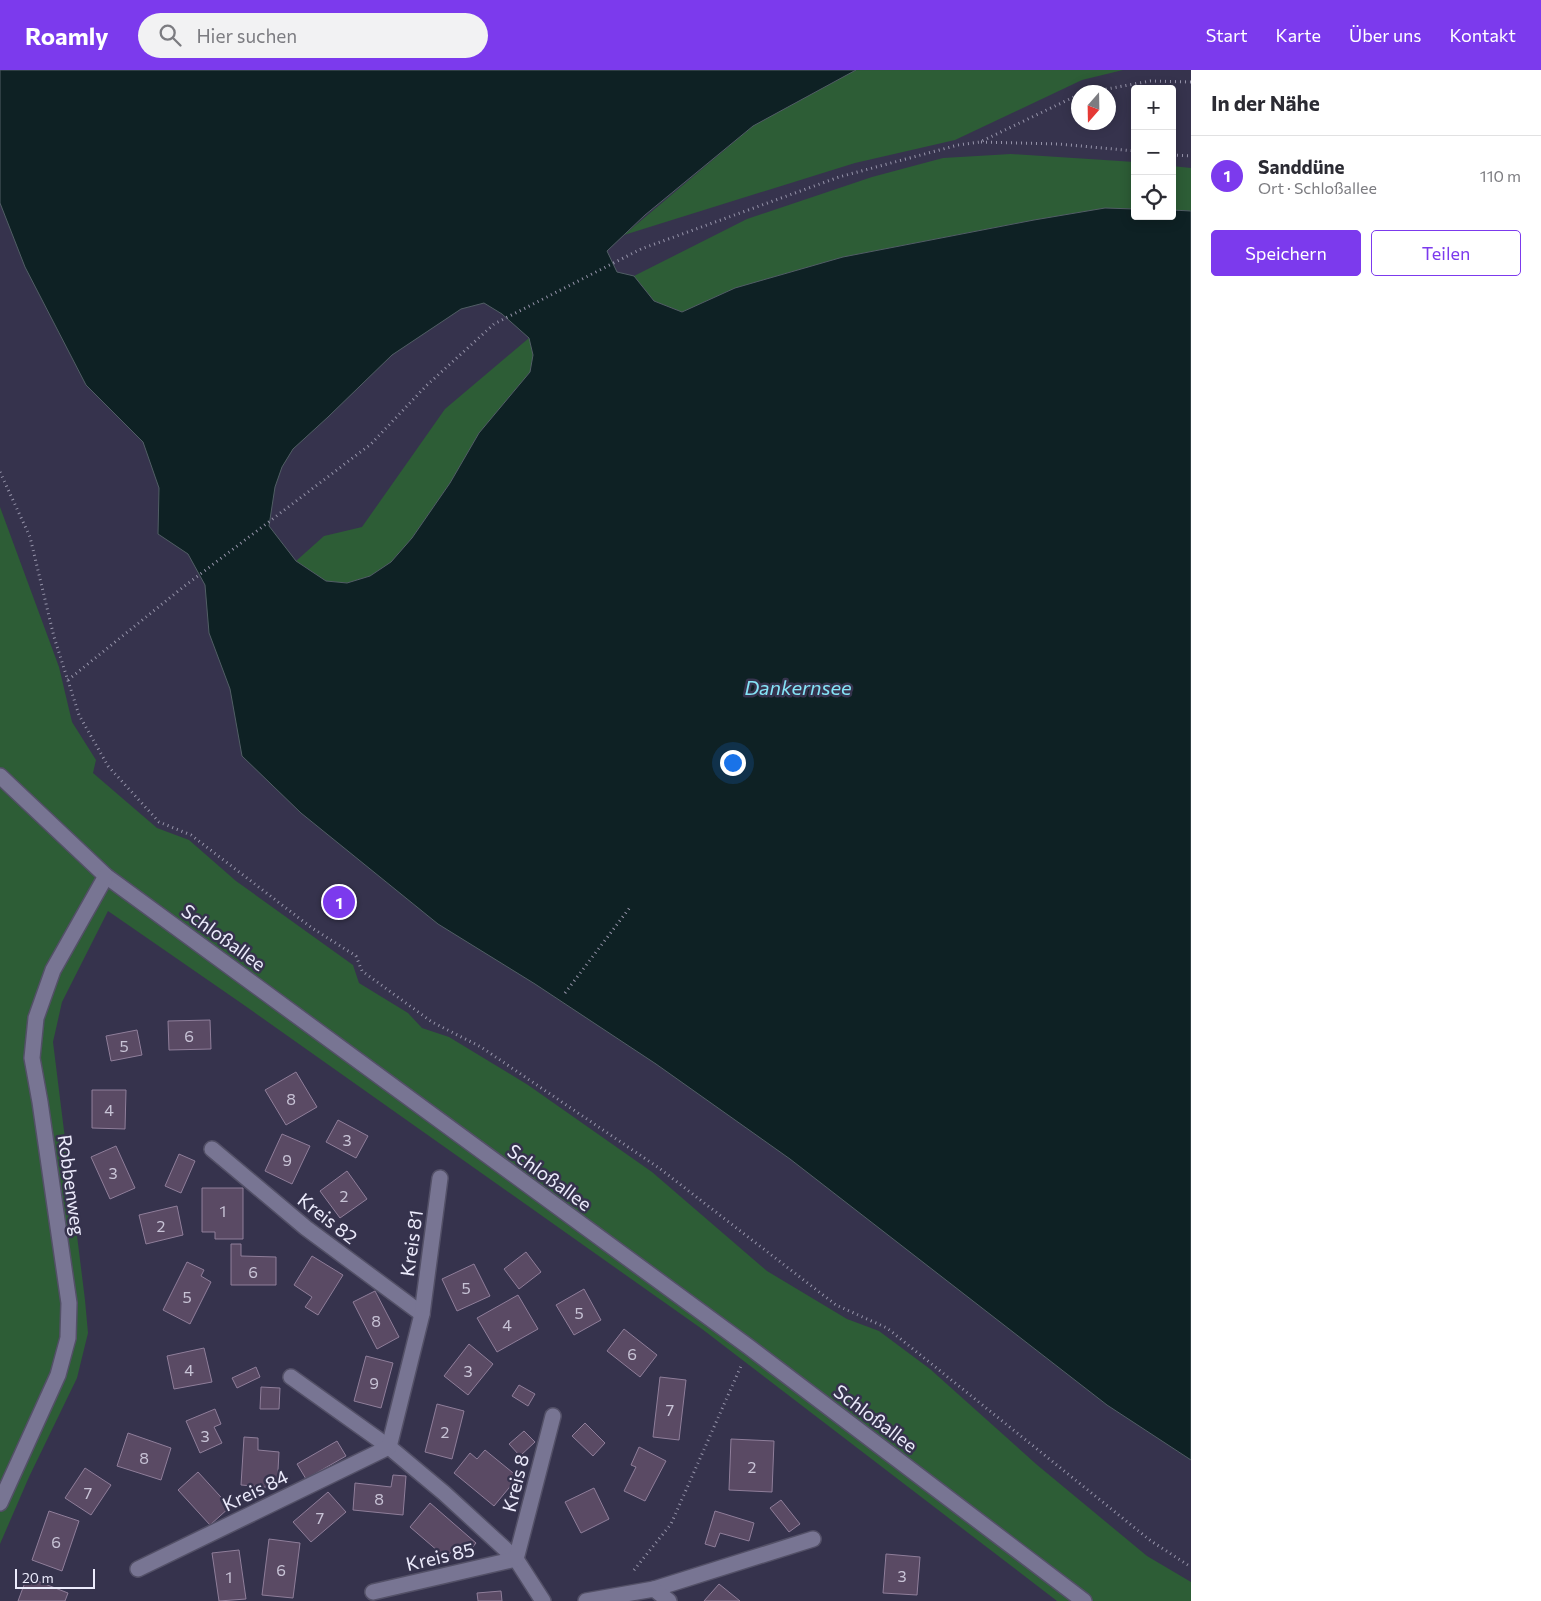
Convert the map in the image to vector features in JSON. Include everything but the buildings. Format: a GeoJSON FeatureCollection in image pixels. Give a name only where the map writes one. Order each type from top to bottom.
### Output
{"type":"FeatureCollection","features":[{"type":"Feature","properties":{"kind":"street","name":"Schloßallee"},"geometry":{"type":"LineString","coordinates":[[0,776],[106,876],[750,1347],[1084,1601]]}},
{"type":"Feature","properties":{"kind":"street","name":"Robbenweg"},"geometry":{"type":"LineString","coordinates":[[0,1503],[58,1375],[68,1338],[69,1303],[32,1058],[36,1018],[53,970],[106,876]]}},
{"type":"Feature","properties":{"kind":"street","name":"Kreis 82"},"geometry":{"type":"LineString","coordinates":[[212,1149],[306,1228],[422,1314]]}},
{"type":"Feature","properties":{"kind":"street","name":"Kreis 81"},"geometry":{"type":"LineString","coordinates":[[389,1447],[422,1314],[440,1178]]}},
{"type":"Feature","properties":{"kind":"street"},"geometry":{"type":"LineString","coordinates":[[291,1377],[389,1447],[444,1493],[516,1559],[543,1601]]}},
{"type":"Feature","properties":{"kind":"street","name":"Kreis 8"},"geometry":{"type":"LineString","coordinates":[[516,1559],[553,1416]]}},
{"type":"Feature","properties":{"kind":"street","name":"Kreis 84"},"geometry":{"type":"LineString","coordinates":[[138,1569],[389,1447]]}},
{"type":"Feature","properties":{"kind":"street"},"geometry":{"type":"LineString","coordinates":[[586,1601],[616,1594],[654,1589],[813,1539]]}},
{"type":"Feature","properties":{"kind":"street","name":"Kreis 85"},"geometry":{"type":"LineString","coordinates":[[373,1592],[516,1559]]}},
{"type":"Feature","properties":{"kind":"street"},"geometry":{"type":"LineString","coordinates":[[654,1589],[669,1601]]}},
{"type":"Feature","properties":{"kind":"path"},"geometry":{"type":"LineString","coordinates":[[1116,87],[1150,81],[1191,82]]}},
{"type":"Feature","properties":{"kind":"path"},"geometry":{"type":"LineString","coordinates":[[980,142],[1071,98]]}},
{"type":"Feature","properties":{"kind":"path"},"geometry":{"type":"LineString","coordinates":[[68,680],[182,588],[370,444],[426,386],[494,324],[640,249],[839,177],[958,145],[980,142],[1059,144],[1131,151]]}},
{"type":"Feature","properties":{"kind":"path"},"geometry":{"type":"LineString","coordinates":[[1176,154],[1191,156]]}},
{"type":"Feature","properties":{"kind":"path"},"geometry":{"type":"LineString","coordinates":[[0,472],[30,537],[54,637],[79,715],[108,766],[159,822],[191,835],[312,928],[356,956],[362,971],[432,1022],[481,1047],[659,1168],[836,1305],[887,1328],[1151,1541],[1191,1566]]}},
{"type":"Feature","properties":{"kind":"path"},"geometry":{"type":"LineString","coordinates":[[565,993],[630,906]]}},
{"type":"Feature","properties":{"kind":"path"},"geometry":{"type":"LineString","coordinates":[[616,1594],[670,1524],[750,1347]]}},
{"type":"Feature","properties":{"kind":"green space"},"geometry":{"type":"Polygon","coordinates":[[[856,70],[1123,70],[1082,80],[955,140],[855,163],[624,235],[753,126],[856,70]]]}},
{"type":"Feature","properties":{"kind":"green space"},"geometry":{"type":"Polygon","coordinates":[[[1011,154],[1131,162],[1131,209],[1105,208],[843,257],[735,288],[682,312],[654,301],[634,276],[747,219],[872,177],[943,158],[1011,154]]]}},
{"type":"Feature","properties":{"kind":"green space"},"geometry":{"type":"Polygon","coordinates":[[[1176,166],[1191,168],[1191,211],[1176,210],[1176,166]]]}},
{"type":"Feature","properties":{"kind":"green space"},"geometry":{"type":"Polygon","coordinates":[[[529,338],[533,355],[530,372],[479,433],[450,483],[412,538],[391,562],[370,576],[347,583],[326,581],[296,561],[324,536],[362,527],[445,409],[529,338]]]}},
{"type":"Feature","properties":{"kind":"green space"},"geometry":{"type":"Polygon","coordinates":[[[0,507],[59,667],[72,722],[96,760],[93,773],[157,828],[189,840],[236,881],[353,965],[359,983],[408,1013],[422,1028],[449,1037],[528,1085],[652,1172],[767,1271],[847,1319],[879,1331],[930,1369],[1036,1464],[1147,1556],[1191,1582],[1191,1601],[1057,1601],[702,1329],[108,911],[62,1002],[53,1042],[88,1333],[77,1378],[29,1477],[0,1544],[0,507]]]}},
{"type":"Feature","properties":{"kind":"water","name":"Dankernsee"},"geometry":{"type":"Polygon","coordinates":[[[0,70],[856,70],[753,126],[645,215],[607,251],[617,272],[634,276],[654,301],[682,312],[735,288],[843,257],[1105,208],[1131,209],[1131,220],[1176,220],[1176,210],[1191,211],[1191,1460],[1107,1405],[790,1159],[656,1064],[535,984],[438,924],[301,813],[242,756],[230,689],[209,633],[205,585],[188,554],[158,534],[159,488],[143,442],[86,385],[25,267],[0,203],[0,70]],[[484,303],[461,309],[392,355],[293,449],[282,467],[275,487],[269,526],[296,561],[326,581],[347,583],[370,576],[391,562],[412,538],[450,483],[479,433],[530,372],[533,355],[529,338],[502,314],[484,303]]]}},
{"type":"Feature","properties":{"kind":"place","name":"Sanddüne"},"geometry":{"type":"Point","coordinates":[339,902]}}]}
